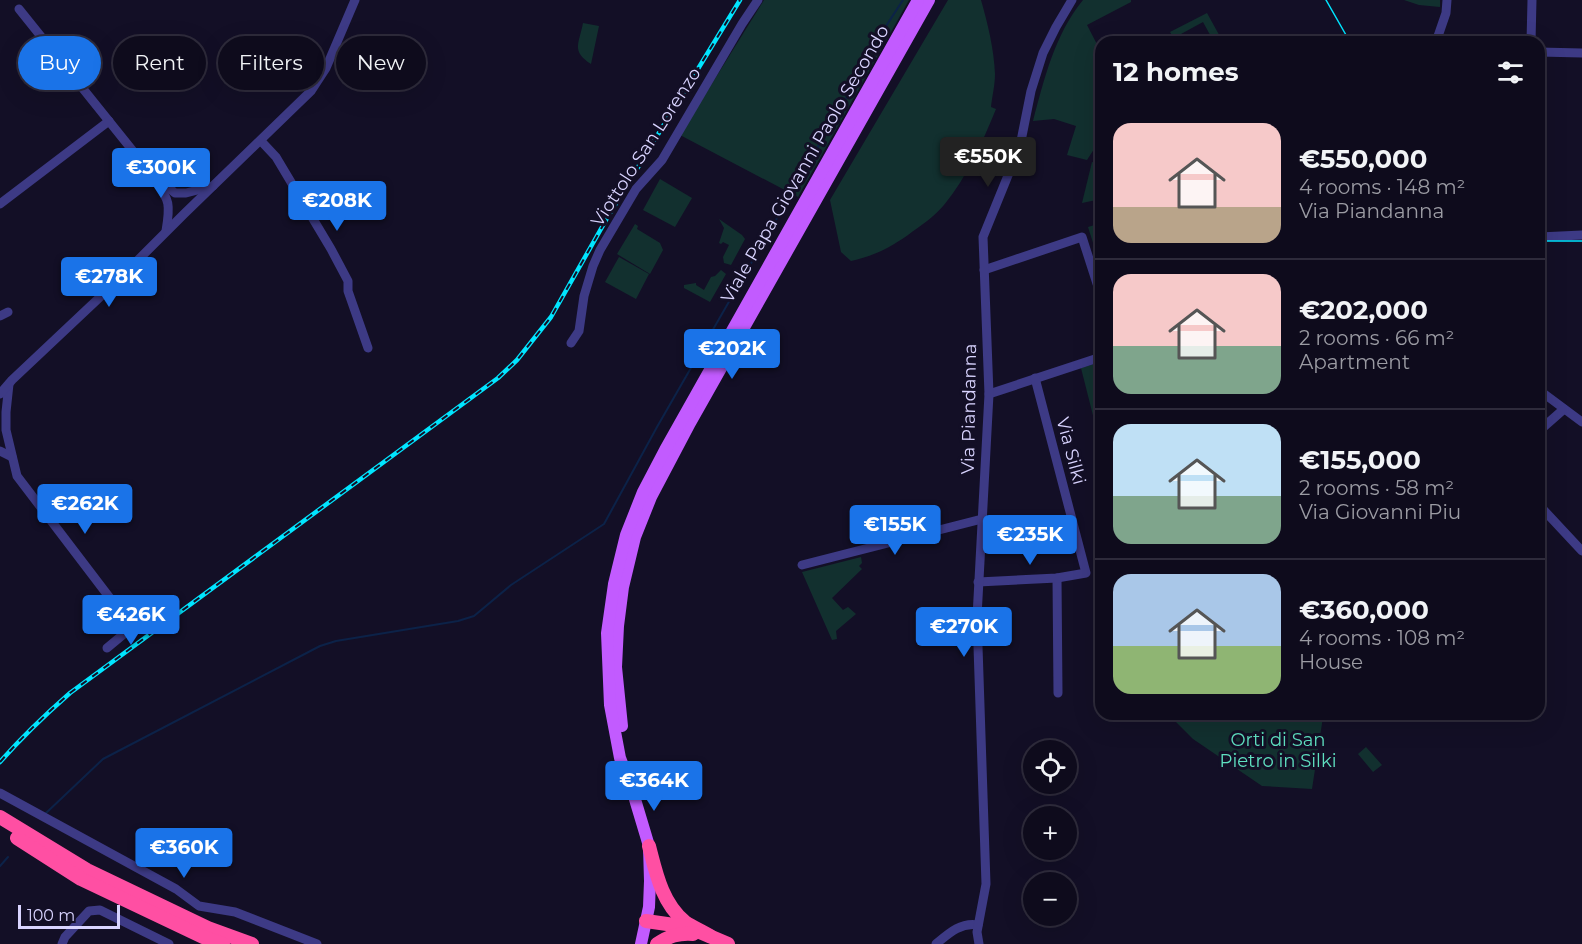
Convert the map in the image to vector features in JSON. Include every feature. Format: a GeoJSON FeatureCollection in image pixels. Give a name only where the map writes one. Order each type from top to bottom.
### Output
{"type":"FeatureCollection","features":[{"type":"Feature","properties":{"kind":"highway"},"geometry":{"type":"LineString","coordinates":[[0,817],[87,870],[208,928],[252,944]]}},
{"type":"Feature","properties":{"kind":"highway"},"geometry":{"type":"LineString","coordinates":[[0,828],[81,879],[203,937],[223,944]]}},
{"type":"Feature","properties":{"kind":"highway"},"geometry":{"type":"LineString","coordinates":[[649,846],[661,888],[673,910],[685,922],[710,936]]}},
{"type":"Feature","properties":{"kind":"highway"},"geometry":{"type":"LineString","coordinates":[[646,921],[688,927],[728,944]]}},
{"type":"Feature","properties":{"kind":"highway"},"geometry":{"type":"LineString","coordinates":[[657,944],[680,933],[710,936]]}},
{"type":"Feature","properties":{"kind":"main road","name":"Viale Papa Giovanni Paolo Secondo"},"geometry":{"type":"LineString","coordinates":[[641,944],[650,887],[649,846],[620,758],[610,705],[608,668],[608,633],[614,584],[626,535],[643,492],[665,450],[918,0]]}},
{"type":"Feature","properties":{"kind":"main road","name":"Viale Papa Giovanni Paolo Secondo"},"geometry":{"type":"LineString","coordinates":[[631,786],[620,715],[616,668],[622,596],[635,537],[651,497],[690,423],[928,0]]}},
{"type":"Feature","properties":{"kind":"street"},"geometry":{"type":"LineString","coordinates":[[0,394],[311,91],[326,68],[355,0]]}},
{"type":"Feature","properties":{"kind":"street","name":"Viottolo San Lorenzo"},"geometry":{"type":"LineString","coordinates":[[571,343],[579,331],[584,296],[600,250],[636,189],[662,160],[758,0]]}},
{"type":"Feature","properties":{"kind":"street","name":"Via Piandanna"},"geometry":{"type":"LineString","coordinates":[[979,944],[978,927],[986,884],[977,628],[989,394],[982,237],[1020,146],[1030,91],[1043,52],[1072,0]]}},
{"type":"Feature","properties":{"kind":"street"},"geometry":{"type":"LineString","coordinates":[[1438,36],[1446,13],[1447,0]]}},
{"type":"Feature","properties":{"kind":"street"},"geometry":{"type":"LineString","coordinates":[[1531,36],[1532,0]]}},
{"type":"Feature","properties":{"kind":"street"},"geometry":{"type":"LineString","coordinates":[[19,9],[153,176],[168,200],[166,232]]}},
{"type":"Feature","properties":{"kind":"street"},"geometry":{"type":"LineString","coordinates":[[1545,52],[1582,53]]}},
{"type":"Feature","properties":{"kind":"street"},"geometry":{"type":"LineString","coordinates":[[0,204],[109,121]]}},
{"type":"Feature","properties":{"kind":"street"},"geometry":{"type":"LineString","coordinates":[[261,141],[276,158],[348,281],[348,291],[368,348]]}},
{"type":"Feature","properties":{"kind":"street"},"geometry":{"type":"LineString","coordinates":[[153,176],[175,193],[186,193],[214,186]]}},
{"type":"Feature","properties":{"kind":"street"},"geometry":{"type":"LineString","coordinates":[[178,193],[187,211]]}},
{"type":"Feature","properties":{"kind":"street"},"geometry":{"type":"LineString","coordinates":[[169,206],[187,211]]}},
{"type":"Feature","properties":{"kind":"street"},"geometry":{"type":"LineString","coordinates":[[1545,237],[1582,236]]}},
{"type":"Feature","properties":{"kind":"street"},"geometry":{"type":"LineString","coordinates":[[984,270],[1082,237],[1095,277]]}},
{"type":"Feature","properties":{"kind":"street"},"geometry":{"type":"LineString","coordinates":[[989,394],[1095,359]]}},
{"type":"Feature","properties":{"kind":"street","name":"Via Silki"},"geometry":{"type":"LineString","coordinates":[[978,582],[1057,578],[1086,573],[1035,378]]}},
{"type":"Feature","properties":{"kind":"street"},"geometry":{"type":"LineString","coordinates":[[9,384],[3,420],[13,461]]}},
{"type":"Feature","properties":{"kind":"street"},"geometry":{"type":"LineString","coordinates":[[1545,395],[1582,422]]}},
{"type":"Feature","properties":{"kind":"street"},"geometry":{"type":"LineString","coordinates":[[1545,426],[1564,409]]}},
{"type":"Feature","properties":{"kind":"street"},"geometry":{"type":"LineString","coordinates":[[0,451],[23,473],[135,625],[107,648]]}},
{"type":"Feature","properties":{"kind":"street"},"geometry":{"type":"LineString","coordinates":[[1545,511],[1582,550]]}},
{"type":"Feature","properties":{"kind":"street"},"geometry":{"type":"LineString","coordinates":[[802,565],[982,519]]}},
{"type":"Feature","properties":{"kind":"street"},"geometry":{"type":"LineString","coordinates":[[1057,578],[1058,693]]}},
{"type":"Feature","properties":{"kind":"street"},"geometry":{"type":"LineString","coordinates":[[0,793],[176,889],[199,906],[235,912],[317,944]]}},
{"type":"Feature","properties":{"kind":"street"},"geometry":{"type":"LineString","coordinates":[[62,944],[64,937],[88,911],[100,910],[169,944]]}},
{"type":"Feature","properties":{"kind":"street"},"geometry":{"type":"LineString","coordinates":[[936,944],[964,924],[978,927]]}},
{"type":"Feature","properties":{"kind":"street"},"geometry":{"type":"LineString","coordinates":[[944,944],[968,928],[978,927]]}},
{"type":"Feature","properties":{"kind":"green space"},"geometry":{"type":"Polygon","coordinates":[[[764,0],[909,0],[798,197],[680,135],[764,0]]]}},
{"type":"Feature","properties":{"kind":"green space"},"geometry":{"type":"Polygon","coordinates":[[[948,0],[981,0],[993,55],[995,78],[991,107],[996,109],[967,171],[940,209],[922,225],[894,244],[874,254],[851,261],[841,252],[830,200],[948,0]]]}},
{"type":"Feature","properties":{"kind":"green space"},"geometry":{"type":"Polygon","coordinates":[[[1083,0],[1131,0],[1087,25],[1095,40],[1095,148],[1087,160],[1067,155],[1076,126],[1054,119],[1033,121],[1046,73],[1073,13],[1083,0]]]}},
{"type":"Feature","properties":{"kind":"green space"},"geometry":{"type":"Polygon","coordinates":[[[1404,0],[1440,0],[1440,7],[1419,5],[1404,0]]]}},
{"type":"Feature","properties":{"kind":"green space"},"geometry":{"type":"Polygon","coordinates":[[[1207,13],[1220,36],[1211,36],[1203,22],[1181,34],[1182,36],[1172,36],[1170,32],[1207,13]]]}},
{"type":"Feature","properties":{"kind":"green space"},"geometry":{"type":"Polygon","coordinates":[[[583,23],[599,26],[591,64],[581,55],[578,46],[583,23]]]}},
{"type":"Feature","properties":{"kind":"green space"},"geometry":{"type":"Polygon","coordinates":[[[1092,162],[1095,163],[1095,200],[1082,203],[1092,162]]]}},
{"type":"Feature","properties":{"kind":"green space"},"geometry":{"type":"Polygon","coordinates":[[[660,179],[692,198],[675,227],[643,210],[660,179]]]}},
{"type":"Feature","properties":{"kind":"green space"},"geometry":{"type":"Polygon","coordinates":[[[719,219],[745,239],[731,265],[724,263],[723,257],[729,245],[719,243],[724,228],[719,219]]]}},
{"type":"Feature","properties":{"kind":"green space"},"geometry":{"type":"Polygon","coordinates":[[[635,224],[638,226],[637,229],[660,243],[663,250],[650,274],[617,254],[635,224]]]}},
{"type":"Feature","properties":{"kind":"green space"},"geometry":{"type":"Polygon","coordinates":[[[1095,225],[1095,249],[1088,227],[1095,225]]]}},
{"type":"Feature","properties":{"kind":"green space"},"geometry":{"type":"Polygon","coordinates":[[[619,257],[649,274],[636,299],[605,282],[619,257]]]}},
{"type":"Feature","properties":{"kind":"green space"},"geometry":{"type":"Polygon","coordinates":[[[721,270],[726,274],[710,302],[684,288],[684,285],[696,283],[704,290],[711,277],[721,270]]]}},
{"type":"Feature","properties":{"kind":"green space"},"geometry":{"type":"Polygon","coordinates":[[[1095,364],[1095,423],[1081,368],[1095,364]]]}},
{"type":"Feature","properties":{"kind":"green space"},"geometry":{"type":"Polygon","coordinates":[[[861,557],[862,563],[859,566],[862,569],[832,598],[843,610],[848,607],[856,614],[836,631],[837,639],[832,640],[802,572],[861,557]]]}},
{"type":"Feature","properties":{"kind":"green space","name":"Orti di San Pietro in Silki"},"geometry":{"type":"Polygon","coordinates":[[[1174,720],[1323,720],[1312,789],[1262,786],[1193,739],[1174,720]]]}},
{"type":"Feature","properties":{"kind":"green space"},"geometry":{"type":"Polygon","coordinates":[[[1366,747],[1382,765],[1373,772],[1358,754],[1366,747]]]}},
{"type":"Feature","properties":{"kind":"waterway"},"geometry":{"type":"LineString","coordinates":[[45,814],[103,759],[320,646],[336,641],[458,621],[474,616],[511,585],[604,524],[875,43],[903,0]]}},
{"type":"Feature","properties":{"kind":"waterway"},"geometry":{"type":"LineString","coordinates":[[0,866],[8,857]]}},
{"type":"Feature","properties":{"kind":"tram line"},"geometry":{"type":"LineString","coordinates":[[1326,0],[1347,36]]}},
{"type":"Feature","properties":{"kind":"tram line"},"geometry":{"type":"LineString","coordinates":[[1545,241],[1582,241]]}},
{"type":"Feature","properties":{"kind":"railway"},"geometry":{"type":"LineString","coordinates":[[0,762],[70,693],[498,378],[517,360],[551,317],[610,213],[740,0]]}}]}
